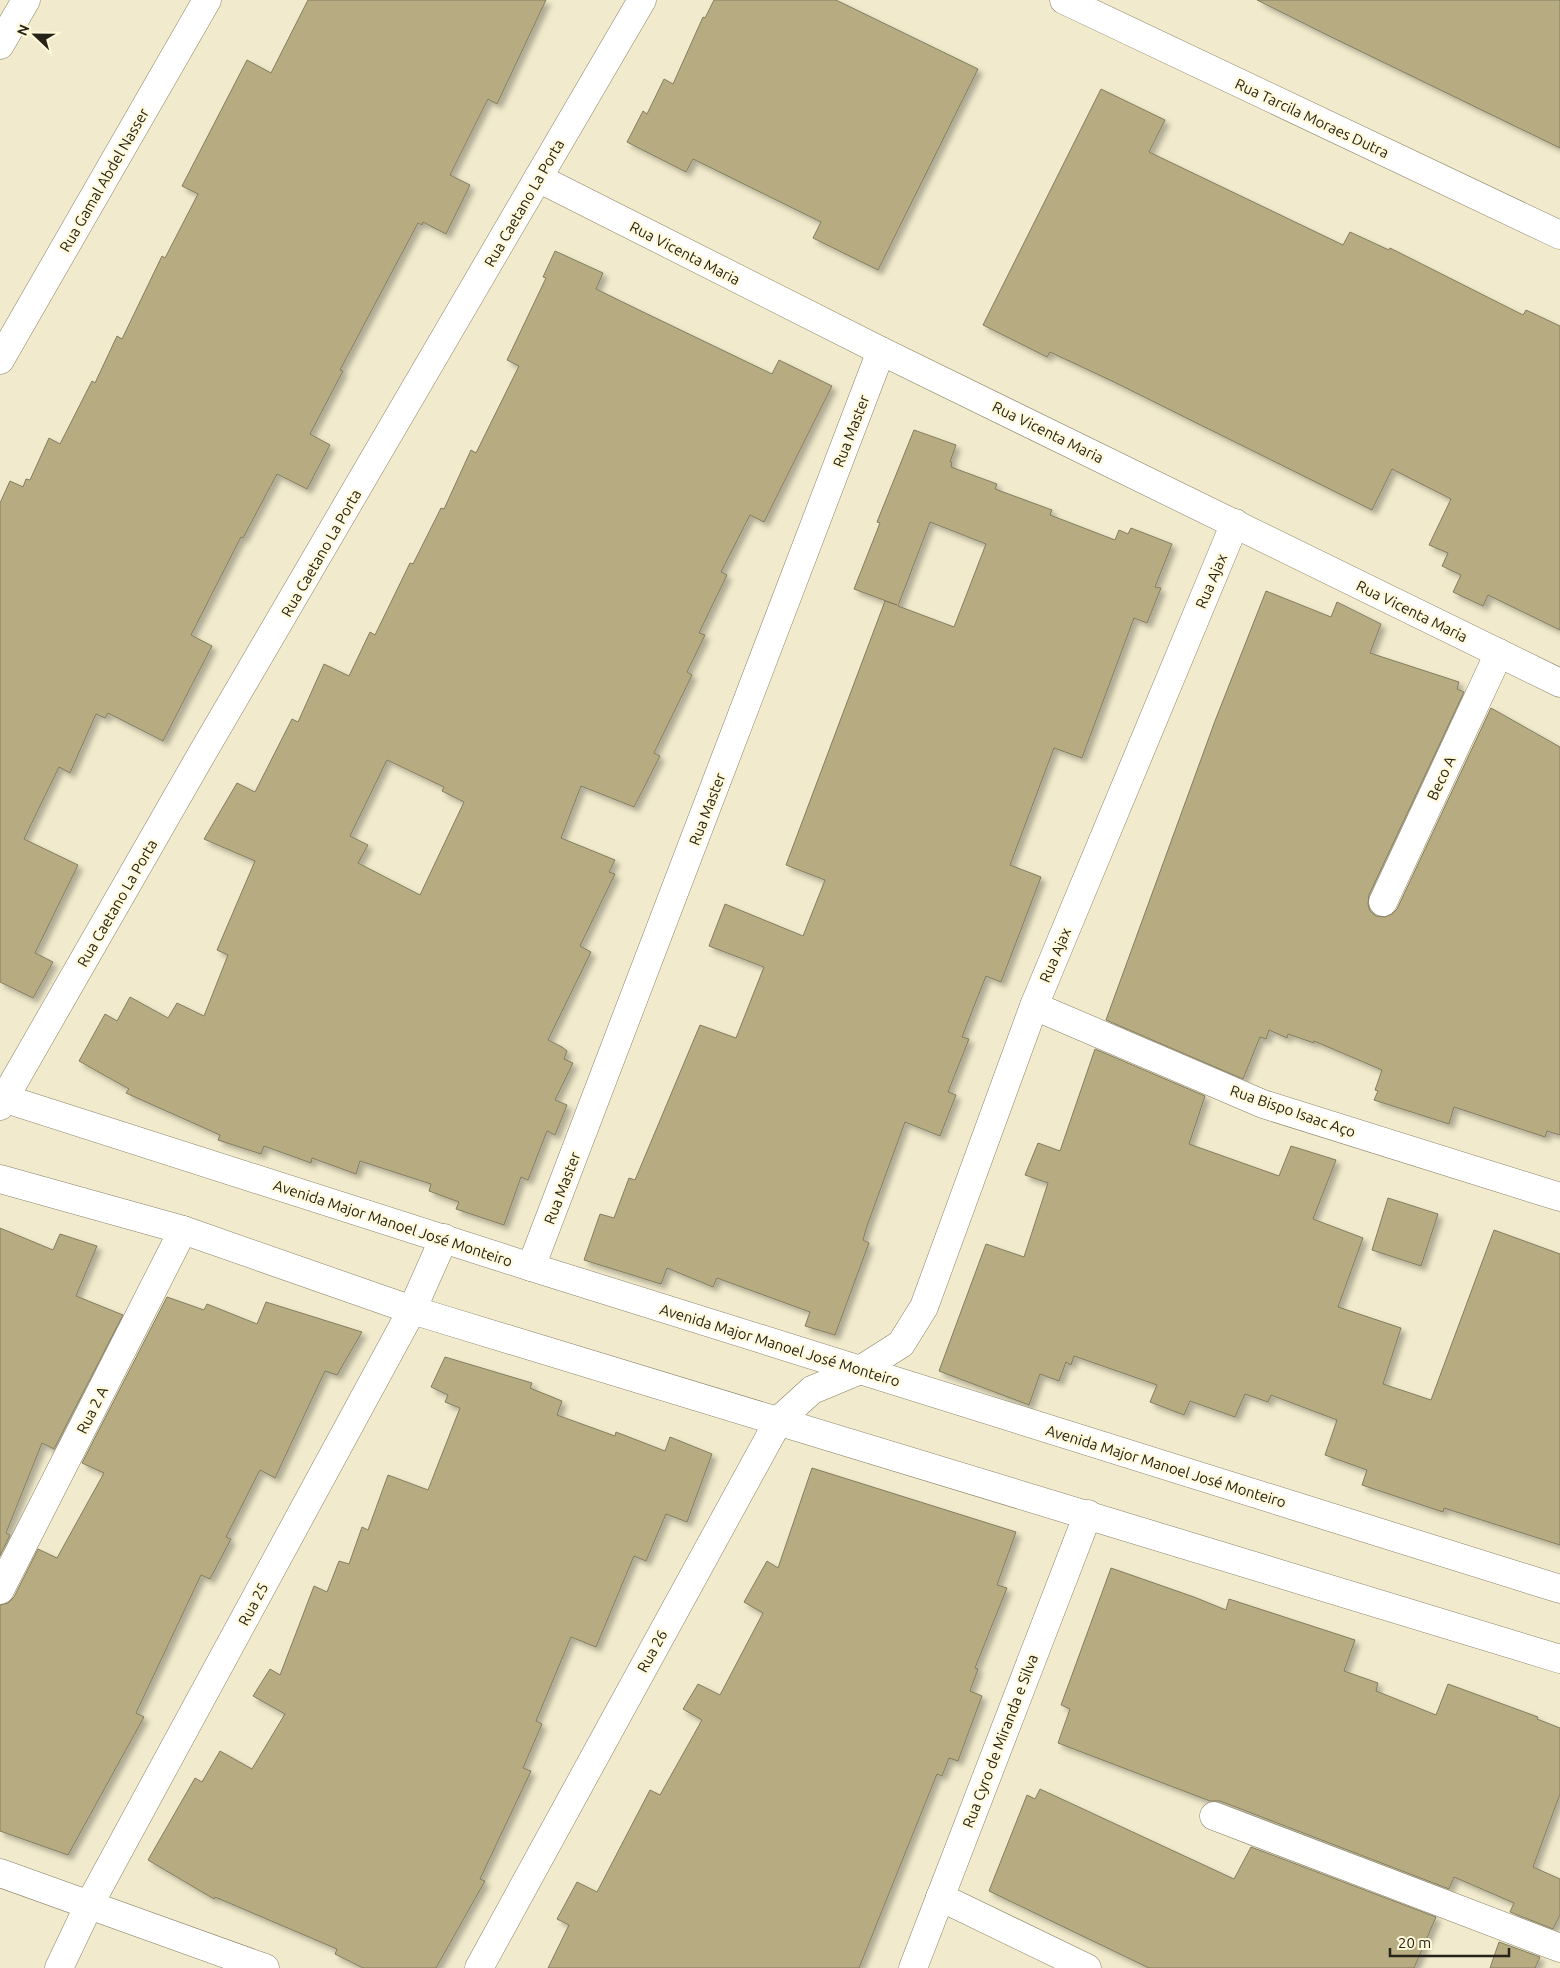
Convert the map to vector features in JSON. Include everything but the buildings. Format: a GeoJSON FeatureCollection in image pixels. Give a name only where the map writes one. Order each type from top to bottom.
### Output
{"type":"FeatureCollection","features":[{"type":"Feature","properties":{"kind":"street"},"geometry":{"type":"LineString","coordinates":[[0,45],[26,0]]}},
{"type":"Feature","properties":{"kind":"street","name":"Rua Gamal Abdel Nasser"},"geometry":{"type":"LineString","coordinates":[[0,360],[207,0]]}},
{"type":"Feature","properties":{"kind":"street","name":"Rua Caetano La Porta"},"geometry":{"type":"LineString","coordinates":[[1,1100],[642,0]]}},
{"type":"Feature","properties":{"kind":"street","name":"Rua Tarcila Moraes Dutra"},"geometry":{"type":"LineString","coordinates":[[1064,0],[1560,235]]}},
{"type":"Feature","properties":{"kind":"street","name":"Rua Vicenta Maria"},"geometry":{"type":"LineString","coordinates":[[538,178],[881,351],[1560,683]]}},
{"type":"Feature","properties":{"kind":"street","name":"Rua Master"},"geometry":{"type":"LineString","coordinates":[[532,1267],[881,351]]}},
{"type":"Feature","properties":{"kind":"street","name":"Rua Ajax"},"geometry":{"type":"LineString","coordinates":[[860,1370],[901,1344],[924,1307],[1034,1006],[1235,523]]}},
{"type":"Feature","properties":{"kind":"street","name":"Beco A"},"geometry":{"type":"LineString","coordinates":[[1383,902],[1499,653]]}},
{"type":"Feature","properties":{"kind":"street","name":"Rua Bispo Isaac Aço"},"geometry":{"type":"LineString","coordinates":[[1034,1006],[1263,1104],[1560,1198]]}},
{"type":"Feature","properties":{"kind":"street","name":"Avenida Major Manoel José Monteiro"},"geometry":{"type":"LineString","coordinates":[[1,1100],[1560,1590]]}},
{"type":"Feature","properties":{"kind":"street"},"geometry":{"type":"LineString","coordinates":[[0,1179],[183,1230],[412,1310],[779,1420],[1560,1659]]}},
{"type":"Feature","properties":{"kind":"street","name":"Rua 2 A"},"geometry":{"type":"LineString","coordinates":[[0,1590],[183,1230]]}},
{"type":"Feature","properties":{"kind":"street","name":"Rua 25"},"geometry":{"type":"LineString","coordinates":[[59,1968],[89,1905],[412,1310],[444,1238]]}},
{"type":"Feature","properties":{"kind":"street","name":"Rua 26"},"geometry":{"type":"LineString","coordinates":[[478,1968],[779,1420],[812,1390],[860,1370]]}},
{"type":"Feature","properties":{"kind":"street","name":"Rua Cyro de Miranda e Silva"},"geometry":{"type":"LineString","coordinates":[[913,1968],[1088,1514]]}},
{"type":"Feature","properties":{"kind":"street"},"geometry":{"type":"LineString","coordinates":[[1214,1816],[1560,1948]]}},
{"type":"Feature","properties":{"kind":"street"},"geometry":{"type":"LineString","coordinates":[[0,1873],[265,1968]]}},
{"type":"Feature","properties":{"kind":"street"},"geometry":{"type":"LineString","coordinates":[[940,1897],[1087,1968]]}}]}
